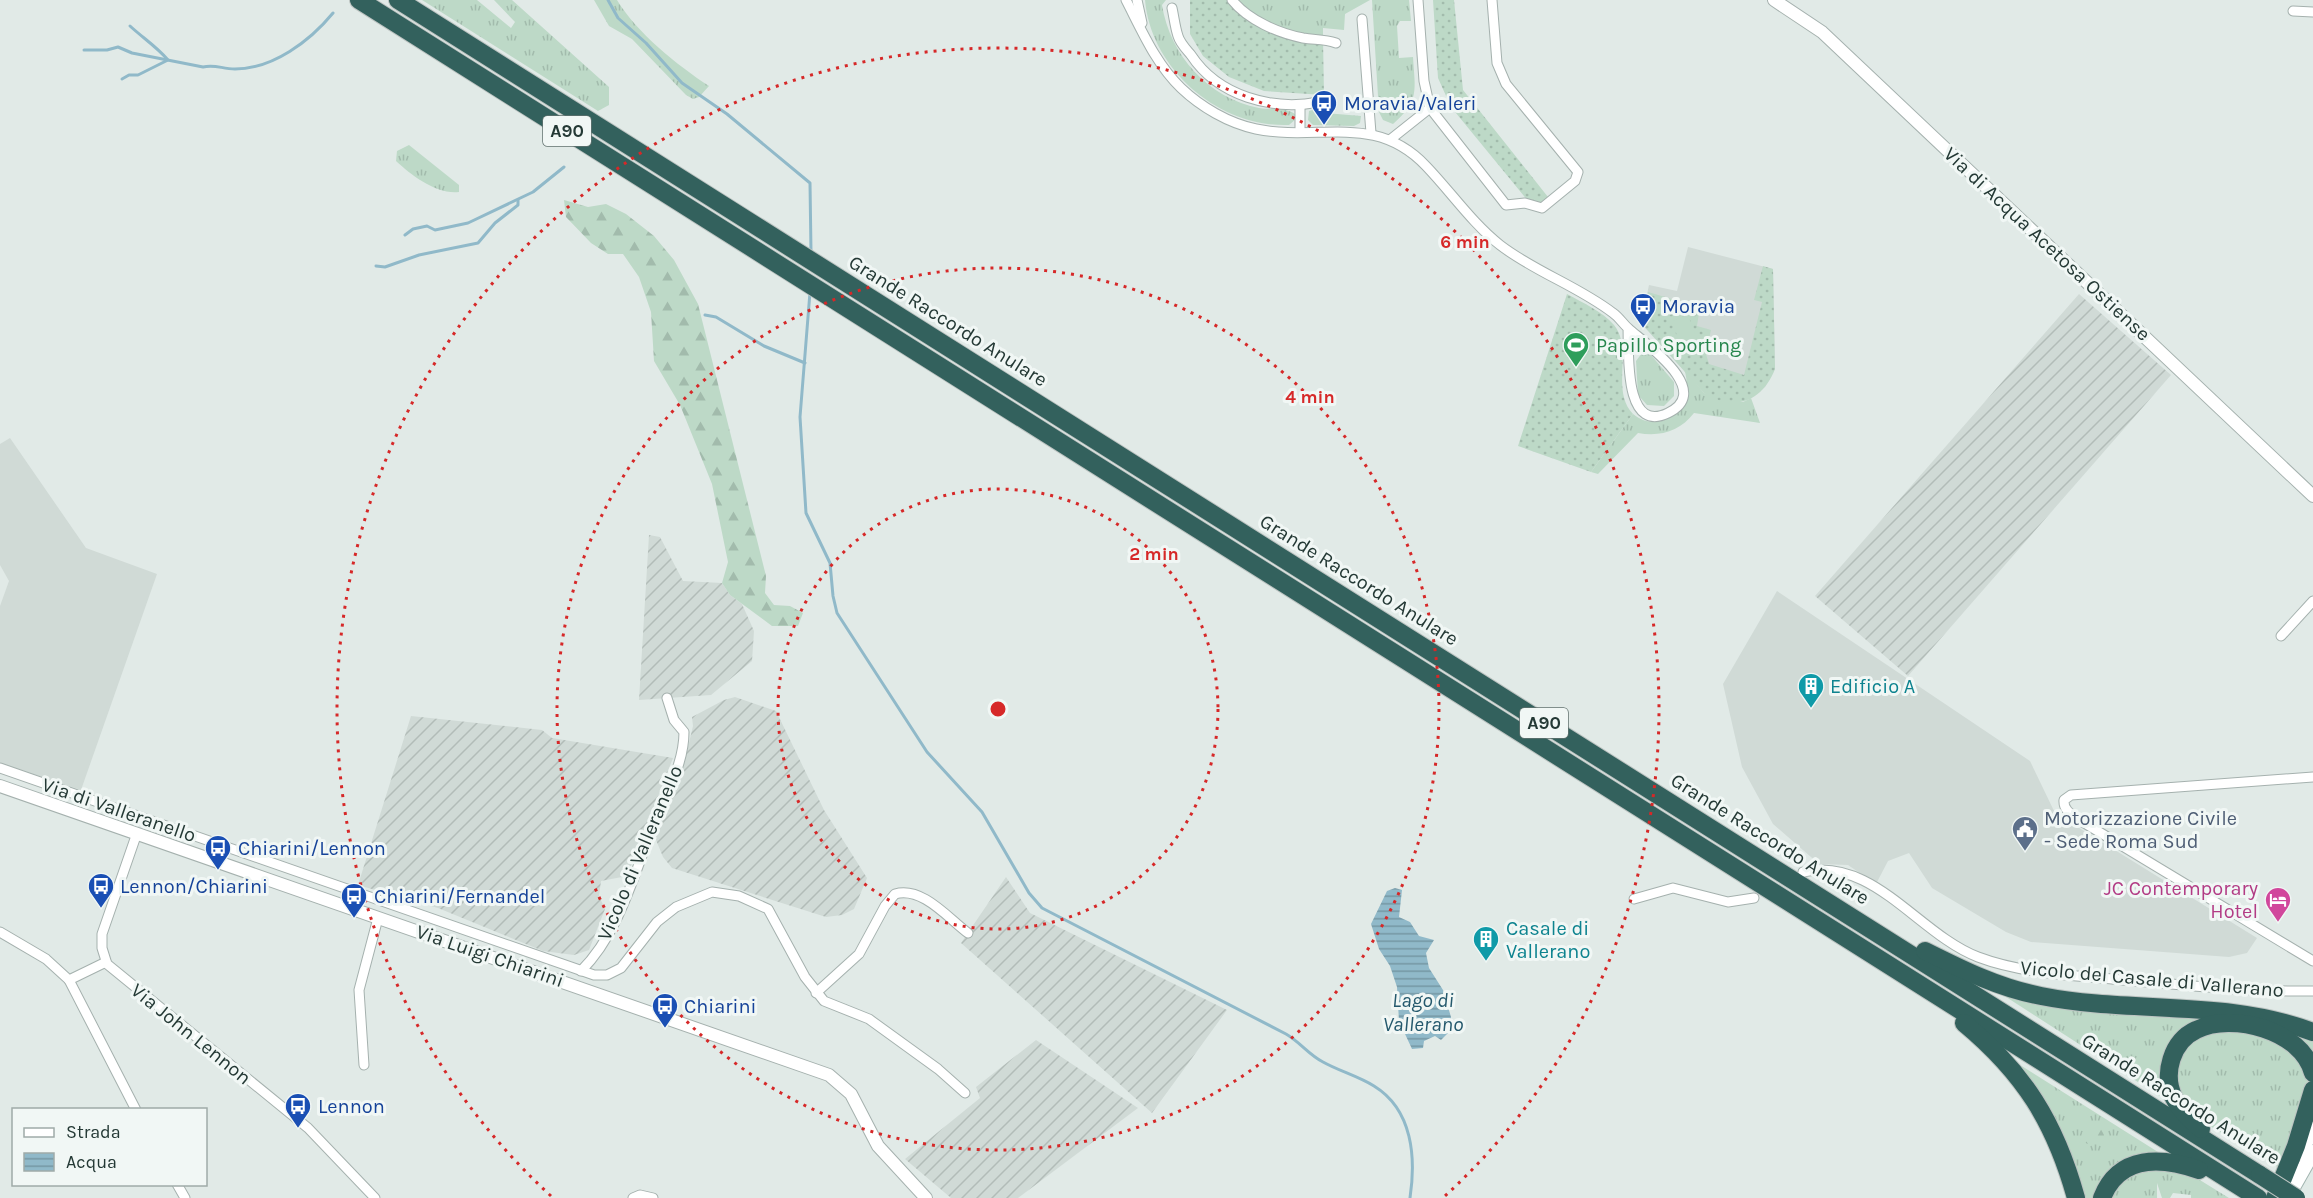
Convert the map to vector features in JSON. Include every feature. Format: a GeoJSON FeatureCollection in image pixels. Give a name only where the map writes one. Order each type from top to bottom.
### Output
{"type":"FeatureCollection","features":[{"type":"Feature","properties":{"kind":"highway","name":"A90"},"geometry":{"type":"LineString","coordinates":[[359,0],[2254,1196]]}},
{"type":"Feature","properties":{"kind":"highway","name":"Grande Raccordo Anulare"},"geometry":{"type":"LineString","coordinates":[[398,0],[2296,1198]]}},
{"type":"Feature","properties":{"kind":"highway"},"geometry":{"type":"LineString","coordinates":[[1821,897],[1962,970],[2015,990],[2072,1000],[2249,1014],[2313,1032]]}},
{"type":"Feature","properties":{"kind":"highway"},"geometry":{"type":"LineString","coordinates":[[1909,977],[1985,1041],[2018,1075],[2056,1137],[2076,1198]]}},
{"type":"Feature","properties":{"kind":"highway"},"geometry":{"type":"LineString","coordinates":[[2241,1163],[2191,1120],[2174,1099],[2169,1071],[2178,1045],[2190,1033],[2206,1026],[2234,1025],[2269,1030],[2297,1045],[2309,1061],[2313,1073]]}},
{"type":"Feature","properties":{"kind":"highway"},"geometry":{"type":"LineString","coordinates":[[2275,1198],[2296,1146],[2313,1090]]}},
{"type":"Feature","properties":{"kind":"highway"},"geometry":{"type":"LineString","coordinates":[[2102,1198],[2120,1172],[2129,1166],[2149,1160],[2178,1162],[2229,1180]]}},
{"type":"Feature","properties":{"kind":"main road"},"geometry":{"type":"LineString","coordinates":[[2275,1198],[2313,1129]]}},
{"type":"Feature","properties":{"kind":"main road"},"geometry":{"type":"LineString","coordinates":[[2287,1198],[2313,1152]]}},
{"type":"Feature","properties":{"kind":"street"},"geometry":{"type":"LineString","coordinates":[[1126,0],[1154,55],[1180,87],[1207,108],[1237,124],[1258,129],[1300,132],[1371,132],[1391,139],[1426,165],[1497,243],[1613,313],[1652,347],[1680,378],[1683,395],[1678,405],[1669,413],[1658,416],[1647,414],[1635,403],[1632,392],[1628,328]]}},
{"type":"Feature","properties":{"kind":"street"},"geometry":{"type":"LineString","coordinates":[[1137,0],[1145,37]]}},
{"type":"Feature","properties":{"kind":"street"},"geometry":{"type":"LineString","coordinates":[[1232,0],[1272,29],[1305,39],[1323,38],[1336,43]]}},
{"type":"Feature","properties":{"kind":"street"},"geometry":{"type":"LineString","coordinates":[[1418,0],[1424,81],[1430,108],[1506,205],[1525,203],[1542,208],[1575,181],[1578,172],[1506,84],[1497,63],[1492,0]]}},
{"type":"Feature","properties":{"kind":"street","name":"Via di Acqua Acetosa Ostiense"},"geometry":{"type":"LineString","coordinates":[[1774,0],[1803,18],[1830,40],[2313,496]]}},
{"type":"Feature","properties":{"kind":"street"},"geometry":{"type":"LineString","coordinates":[[1172,8],[1178,37],[1202,71],[1231,92],[1255,100],[1300,106],[1319,102]]}},
{"type":"Feature","properties":{"kind":"street"},"geometry":{"type":"LineString","coordinates":[[2294,11],[2313,12]]}},
{"type":"Feature","properties":{"kind":"street"},"geometry":{"type":"LineString","coordinates":[[1362,19],[1371,132]]}},
{"type":"Feature","properties":{"kind":"street"},"geometry":{"type":"LineString","coordinates":[[1300,106],[1300,132]]}},
{"type":"Feature","properties":{"kind":"street"},"geometry":{"type":"LineString","coordinates":[[1391,139],[1430,108]]}},
{"type":"Feature","properties":{"kind":"street"},"geometry":{"type":"LineString","coordinates":[[2282,636],[2313,601]]}},
{"type":"Feature","properties":{"kind":"street","name":"Vicolo di Valleranello"},"geometry":{"type":"LineString","coordinates":[[580,971],[597,953],[615,921],[676,771],[684,732],[674,720],[667,698]]}},
{"type":"Feature","properties":{"kind":"street","name":"Via di Valleranello"},"geometry":{"type":"LineString","coordinates":[[0,768],[580,971],[600,976],[616,972],[629,960],[664,915],[705,894],[718,892],[739,896],[766,907],[803,975],[816,993],[831,1005],[856,1012],[869,1019],[938,1068],[965,1093]]}},
{"type":"Feature","properties":{"kind":"street"},"geometry":{"type":"LineString","coordinates":[[2313,777],[2071,795],[2064,800],[2068,811],[2081,821],[2313,961]]}},
{"type":"Feature","properties":{"kind":"street","name":"Via Luigi Chiarini"},"geometry":{"type":"LineString","coordinates":[[0,786],[829,1075],[843,1085],[853,1097],[878,1146],[926,1198]]}},
{"type":"Feature","properties":{"kind":"street"},"geometry":{"type":"LineString","coordinates":[[69,980],[106,962],[101,945],[103,929],[137,833]]}},
{"type":"Feature","properties":{"kind":"street","name":"Vicolo del Casale di Vallerano"},"geometry":{"type":"LineString","coordinates":[[1803,873],[1826,870],[1848,873],[1887,895],[1947,942],[1969,954],[2000,964],[2048,973],[2278,992],[2313,991]]}},
{"type":"Feature","properties":{"kind":"street"},"geometry":{"type":"LineString","coordinates":[[1634,899],[1673,888],[1728,902],[1754,898]]}},
{"type":"Feature","properties":{"kind":"street"},"geometry":{"type":"LineString","coordinates":[[816,993],[859,954],[887,902],[895,894],[905,892],[922,897],[968,933]]}},
{"type":"Feature","properties":{"kind":"street"},"geometry":{"type":"LineString","coordinates":[[364,1065],[359,990],[378,918]]}},
{"type":"Feature","properties":{"kind":"street"},"geometry":{"type":"LineString","coordinates":[[0,932],[46,959],[69,980],[135,1108]]}},
{"type":"Feature","properties":{"kind":"street","name":"Via John Lennon"},"geometry":{"type":"LineString","coordinates":[[106,962],[118,975],[308,1128],[375,1198]]}},
{"type":"Feature","properties":{"kind":"street"},"geometry":{"type":"LineString","coordinates":[[633,1198],[640,1195],[653,1198]]}},
{"type":"Feature","properties":{"kind":"shaded area"},"geometry":{"type":"Polygon","coordinates":[[[1688,247],[1773,269],[1775,369],[1765,387],[1749,399],[1704,393],[1641,323],[1649,285],[1677,291],[1688,247]]]}},
{"type":"Feature","properties":{"kind":"shaded area"},"geometry":{"type":"Polygon","coordinates":[[[2079,294],[2171,375],[1908,676],[1815,596],[2079,294]]]}},
{"type":"Feature","properties":{"kind":"shaded area"},"geometry":{"type":"Polygon","coordinates":[[[10,438],[86,548],[157,574],[81,790],[0,763],[0,606],[9,581],[0,565],[0,444],[10,438]]]}},
{"type":"Feature","properties":{"kind":"shaded area"},"geometry":{"type":"Polygon","coordinates":[[[649,535],[660,537],[683,581],[722,583],[730,595],[742,604],[754,631],[752,661],[711,695],[639,700],[649,535]]]}},
{"type":"Feature","properties":{"kind":"shaded area","name":"Motorizzazione Civile - Sede Roma Sud"},"geometry":{"type":"Polygon","coordinates":[[[1777,591],[2030,761],[2055,813],[2257,938],[2247,953],[2229,957],[2031,942],[2006,932],[1932,888],[1909,853],[1888,861],[1876,884],[1848,865],[1819,864],[1773,824],[1742,767],[1723,684],[1777,591]]]}},
{"type":"Feature","properties":{"kind":"shaded area"},"geometry":{"type":"Polygon","coordinates":[[[735,697],[776,711],[824,810],[867,878],[854,909],[842,915],[826,917],[672,868],[663,857],[654,835],[681,776],[693,726],[692,717],[724,700],[735,697]]]}},
{"type":"Feature","properties":{"kind":"shaded area"},"geometry":{"type":"Polygon","coordinates":[[[411,716],[542,730],[552,738],[673,758],[627,876],[601,881],[599,896],[605,909],[589,950],[574,955],[543,951],[438,908],[358,885],[411,716]]]}},
{"type":"Feature","properties":{"kind":"shaded area"},"geometry":{"type":"Polygon","coordinates":[[[1006,877],[1030,913],[1227,1010],[1152,1113],[961,943],[1006,877]]]}},
{"type":"Feature","properties":{"kind":"shaded area"},"geometry":{"type":"Polygon","coordinates":[[[1036,1040],[1138,1108],[1018,1198],[951,1198],[905,1159],[980,1098],[976,1087],[1036,1040]]]}},
{"type":"Feature","properties":{"kind":"green space"},"geometry":{"type":"Polygon","coordinates":[[[422,0],[477,0],[511,28],[515,22],[494,0],[512,0],[609,87],[609,105],[598,111],[422,0]]]}},
{"type":"Feature","properties":{"kind":"green space"},"geometry":{"type":"Polygon","coordinates":[[[594,0],[617,0],[635,24],[658,48],[709,86],[699,97],[693,99],[686,95],[632,39],[609,26],[594,0]]]}},
{"type":"Feature","properties":{"kind":"green space"},"geometry":{"type":"Polygon","coordinates":[[[1145,0],[1166,0],[1162,5],[1173,41],[1194,72],[1208,84],[1223,95],[1241,103],[1259,108],[1286,110],[1295,114],[1296,119],[1289,125],[1263,123],[1238,117],[1193,90],[1175,71],[1160,49],[1150,26],[1145,0]]]}},
{"type":"Feature","properties":{"kind":"green space"},"geometry":{"type":"Polygon","coordinates":[[[1190,0],[1232,0],[1272,29],[1323,38],[1324,95],[1264,91],[1229,77],[1203,56],[1190,34],[1190,0]]]}},
{"type":"Feature","properties":{"kind":"green space"},"geometry":{"type":"Polygon","coordinates":[[[1232,0],[1370,0],[1345,14],[1344,30],[1323,28],[1323,38],[1272,29],[1232,0]]]}},
{"type":"Feature","properties":{"kind":"green space"},"geometry":{"type":"Polygon","coordinates":[[[1372,0],[1409,0],[1411,21],[1400,21],[1397,26],[1399,58],[1413,57],[1415,87],[1408,108],[1393,124],[1383,120],[1379,112],[1372,0]]]}},
{"type":"Feature","properties":{"kind":"green space"},"geometry":{"type":"Polygon","coordinates":[[[1433,0],[1454,0],[1463,90],[1548,197],[1540,204],[1528,201],[1451,107],[1438,78],[1433,0]]]}},
{"type":"Feature","properties":{"kind":"green space"},"geometry":{"type":"Polygon","coordinates":[[[1324,107],[1325,113],[1361,116],[1360,123],[1354,126],[1313,125],[1308,120],[1309,111],[1324,107]]]}},
{"type":"Feature","properties":{"kind":"green space"},"geometry":{"type":"Polygon","coordinates":[[[409,145],[459,185],[459,192],[433,187],[417,178],[396,161],[397,151],[409,145]]]}},
{"type":"Feature","properties":{"kind":"green space"},"geometry":{"type":"Polygon","coordinates":[[[564,200],[588,207],[606,204],[626,214],[654,236],[674,260],[698,304],[766,576],[765,593],[774,605],[790,606],[803,613],[798,626],[772,626],[730,595],[722,583],[728,562],[712,484],[680,405],[654,361],[651,312],[639,277],[623,254],[608,254],[591,243],[566,217],[564,200]]]}},
{"type":"Feature","properties":{"kind":"green space"},"geometry":{"type":"Polygon","coordinates":[[[1763,266],[1773,269],[1775,369],[1763,389],[1755,396],[1736,402],[1715,399],[1704,393],[1641,323],[1648,292],[1696,306],[1699,313],[1697,326],[1711,330],[1706,354],[1709,364],[1744,375],[1762,302],[1754,300],[1763,266]]]}},
{"type":"Feature","properties":{"kind":"green space"},"geometry":{"type":"Polygon","coordinates":[[[1567,294],[1604,316],[1614,325],[1620,335],[1623,358],[1623,393],[1626,404],[1633,414],[1591,472],[1518,446],[1567,294]]]}},
{"type":"Feature","properties":{"kind":"green space"},"geometry":{"type":"Polygon","coordinates":[[[1688,315],[1699,344],[1682,350],[1672,321],[1688,315]]]}},
{"type":"Feature","properties":{"kind":"green space"},"geometry":{"type":"Polygon","coordinates":[[[1642,353],[1651,355],[1674,382],[1674,396],[1664,406],[1647,405],[1638,395],[1636,361],[1642,353]]]}},
{"type":"Feature","properties":{"kind":"green space"},"geometry":{"type":"Polygon","coordinates":[[[1684,369],[1704,393],[1743,402],[1751,398],[1760,423],[1694,413],[1683,424],[1669,431],[1654,434],[1638,433],[1598,474],[1591,472],[1633,414],[1645,421],[1656,422],[1675,413],[1686,393],[1687,381],[1684,369]]]}},
{"type":"Feature","properties":{"kind":"green space"},"geometry":{"type":"Polygon","coordinates":[[[2003,995],[2028,1001],[2235,1016],[2313,1035],[2313,1062],[2280,1028],[2185,1032],[2172,1104],[2003,995]]]}},
{"type":"Feature","properties":{"kind":"green space"},"geometry":{"type":"Polygon","coordinates":[[[2202,1030],[2270,1032],[2309,1074],[2310,1088],[2279,1168],[2187,1112],[2172,1067],[2202,1030]]]}},
{"type":"Feature","properties":{"kind":"green space"},"geometry":{"type":"Polygon","coordinates":[[[2009,1058],[2158,1152],[2145,1155],[2097,1198],[2081,1198],[2009,1058]]]}},
{"type":"Feature","properties":{"kind":"green space"},"geometry":{"type":"Polygon","coordinates":[[[2091,1123],[2098,1124],[2104,1135],[2103,1140],[2088,1144],[2081,1141],[2082,1133],[2091,1123]]]}},
{"type":"Feature","properties":{"kind":"green space"},"geometry":{"type":"Polygon","coordinates":[[[2145,1165],[2195,1177],[2229,1198],[2191,1198],[2191,1195],[2173,1193],[2170,1198],[2162,1198],[2157,1183],[2157,1198],[2105,1198],[2108,1192],[2145,1165]]]}},
{"type":"Feature","properties":{"kind":"water","name":"Lago di Vallerano"},"geometry":{"type":"Polygon","coordinates":[[[1395,888],[1402,890],[1399,917],[1410,922],[1419,936],[1434,940],[1426,953],[1429,968],[1443,990],[1451,1017],[1449,1032],[1441,1040],[1435,1036],[1424,1041],[1423,1048],[1412,1049],[1399,1021],[1397,987],[1390,966],[1379,949],[1371,924],[1387,891],[1395,888]]]}},
{"type":"Feature","properties":{"kind":"waterway"},"geometry":{"type":"LineString","coordinates":[[608,0],[618,18],[646,43],[682,83],[727,114],[810,183],[811,252]]}},
{"type":"Feature","properties":{"kind":"waterway"},"geometry":{"type":"LineString","coordinates":[[84,50],[107,50],[118,47],[132,53],[203,67],[249,68],[290,52],[313,34],[333,13]]}},
{"type":"Feature","properties":{"kind":"waterway"},"geometry":{"type":"LineString","coordinates":[[122,79],[129,75],[138,75],[168,60],[130,26]]}},
{"type":"Feature","properties":{"kind":"waterway"},"geometry":{"type":"LineString","coordinates":[[405,235],[413,229],[427,226],[435,230],[468,223],[533,192],[564,167]]}},
{"type":"Feature","properties":{"kind":"waterway"},"geometry":{"type":"LineString","coordinates":[[376,266],[385,267],[419,255],[478,243],[495,223],[518,205],[518,200]]}},
{"type":"Feature","properties":{"kind":"waterway"},"geometry":{"type":"LineString","coordinates":[[810,292],[800,417],[806,513],[830,563],[837,613],[927,752],[982,812],[1029,893],[1042,908],[1286,1034],[1318,1059],[1368,1082],[1387,1096],[1397,1108],[1409,1136],[1412,1151],[1410,1198]]}},
{"type":"Feature","properties":{"kind":"waterway"},"geometry":{"type":"LineString","coordinates":[[705,315],[716,317],[764,346],[805,363]]}},
{"type":"Feature","properties":{"kind":"place","name":"Moravia/Valeri"},"geometry":{"type":"Point","coordinates":[1324,126]}},
{"type":"Feature","properties":{"kind":"place","name":"Moravia"},"geometry":{"type":"Point","coordinates":[1643,329]}},
{"type":"Feature","properties":{"kind":"place","name":"Papillo Sporting"},"geometry":{"type":"Point","coordinates":[1576,368]}},
{"type":"Feature","properties":{"kind":"place","name":"Edificio A"},"geometry":{"type":"Point","coordinates":[1811,709]}},
{"type":"Feature","properties":{"kind":"place","name":"Motorizzazione Civile - Sede Roma Sud"},"geometry":{"type":"Point","coordinates":[2025,852]}},
{"type":"Feature","properties":{"kind":"place","name":"Chiarini/Lennon"},"geometry":{"type":"Point","coordinates":[218,871]}},
{"type":"Feature","properties":{"kind":"place","name":"Lennon/Chiarini"},"geometry":{"type":"Point","coordinates":[101,909]}},
{"type":"Feature","properties":{"kind":"place","name":"Chiarini/Fernandel"},"geometry":{"type":"Point","coordinates":[354,919]}},
{"type":"Feature","properties":{"kind":"place","name":"JC Contemporary Hotel"},"geometry":{"type":"Point","coordinates":[2278,923]}},
{"type":"Feature","properties":{"kind":"place","name":"Casale di Vallerano"},"geometry":{"type":"Point","coordinates":[1486,962]}},
{"type":"Feature","properties":{"kind":"place","name":"Chiarini"},"geometry":{"type":"Point","coordinates":[665,1029]}},
{"type":"Feature","properties":{"kind":"place","name":"Lennon"},"geometry":{"type":"Point","coordinates":[298,1129]}}]}
